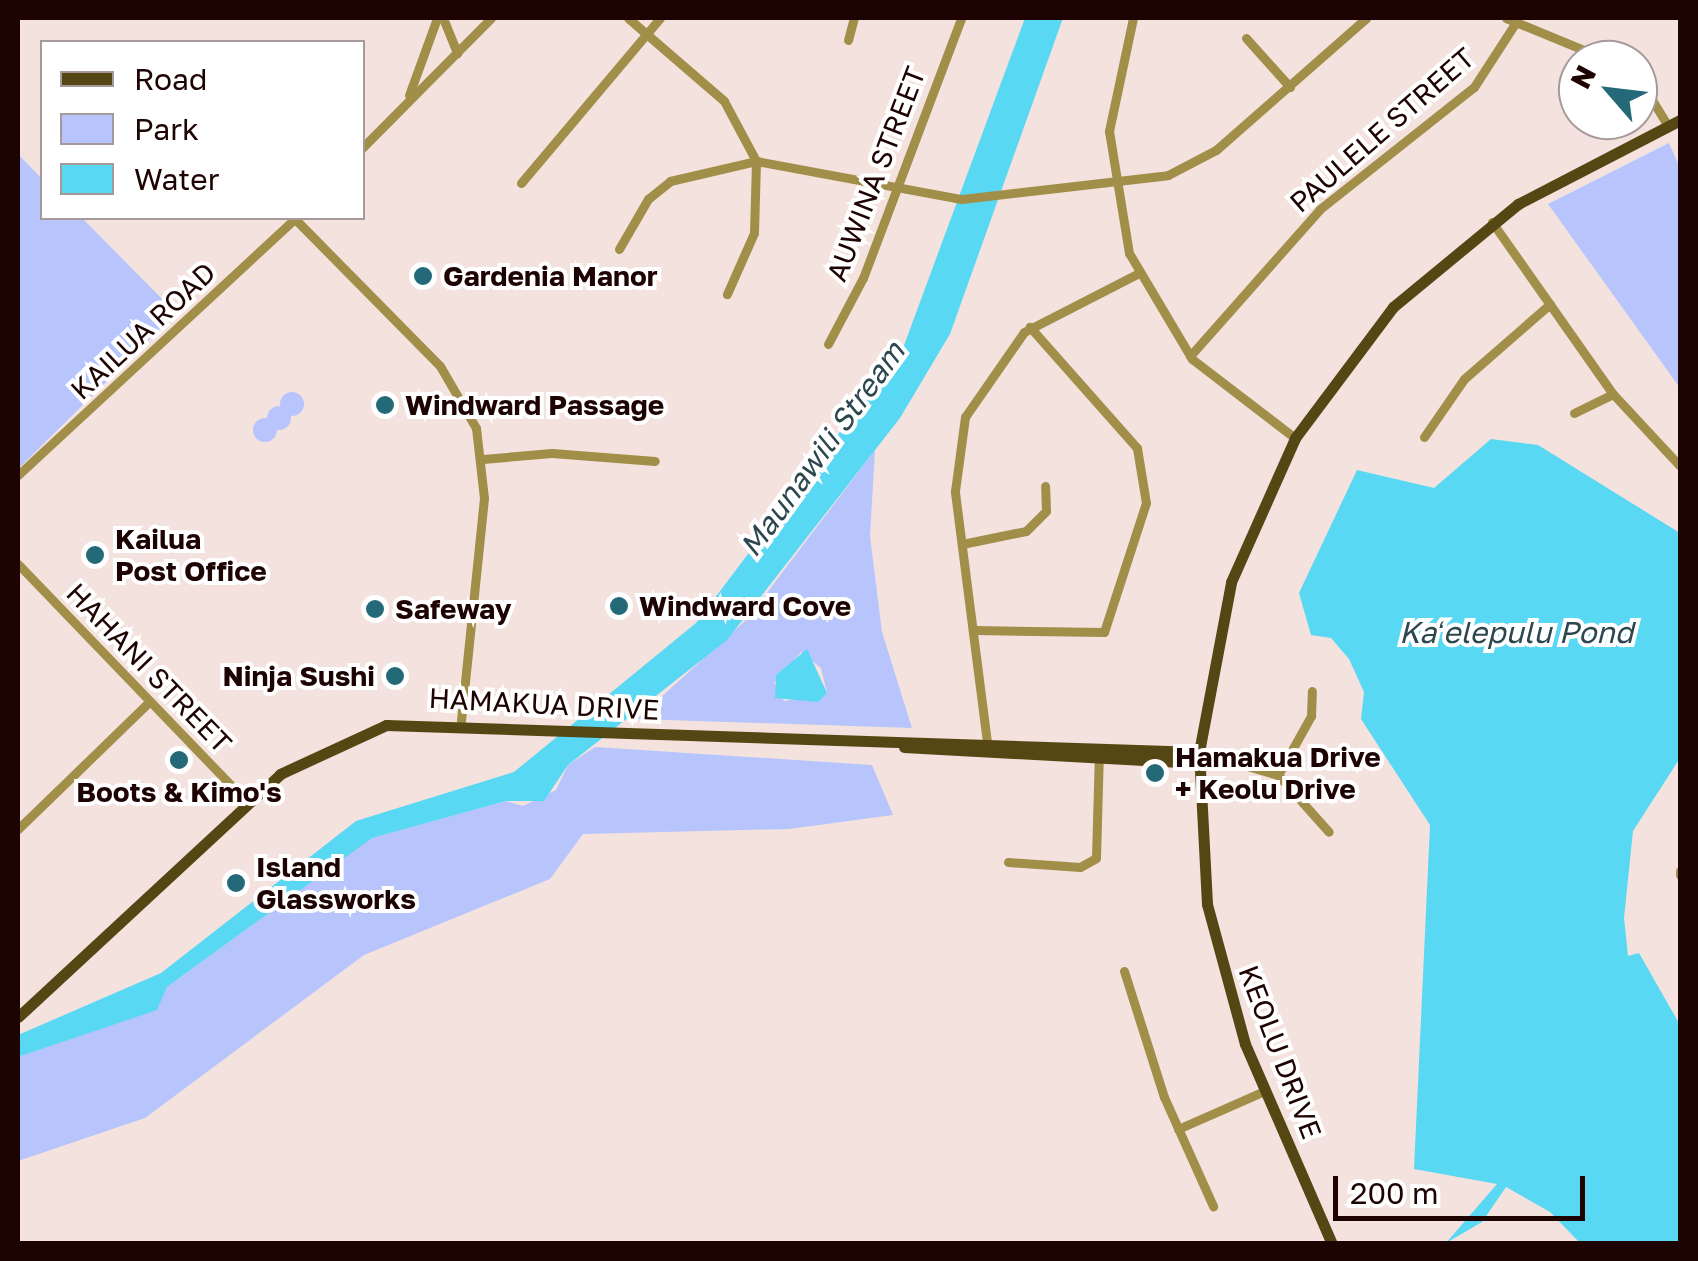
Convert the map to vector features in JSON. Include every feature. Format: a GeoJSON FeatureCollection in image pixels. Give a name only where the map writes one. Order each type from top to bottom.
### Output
{"type":"FeatureCollection","features":[{"type":"Feature","properties":{"kind":"main road","name":"KEOLU DRIVE"},"geometry":{"type":"LineString","coordinates":[[1332,1244],[1264,1091],[1212,933],[1199,758],[1222,611],[1295,438],[1375,327],[1492,222],[1680,120]]}},
{"type":"Feature","properties":{"kind":"main road","name":"HAMAKUA DRIVE"},"geometry":{"type":"LineString","coordinates":[[18,1017],[248,804],[338,740],[386,725],[460,722],[638,735],[1199,758]]}},
{"type":"Feature","properties":{"kind":"street"},"geometry":{"type":"LineString","coordinates":[[440,18],[458,53]]}},
{"type":"Feature","properties":{"kind":"street"},"geometry":{"type":"LineString","coordinates":[[402,106],[440,18]]}},
{"type":"Feature","properties":{"kind":"street"},"geometry":{"type":"LineString","coordinates":[[365,145],[491,18]]}},
{"type":"Feature","properties":{"kind":"street"},"geometry":{"type":"LineString","coordinates":[[628,18],[724,101],[756,161],[754,233],[727,294]]}},
{"type":"Feature","properties":{"kind":"street"},"geometry":{"type":"LineString","coordinates":[[521,183],[660,18]]}},
{"type":"Feature","properties":{"kind":"street"},"geometry":{"type":"LineString","coordinates":[[848,40],[854,18]]}},
{"type":"Feature","properties":{"kind":"street","name":"AUWINA STREET"},"geometry":{"type":"LineString","coordinates":[[828,344],[962,18]]}},
{"type":"Feature","properties":{"kind":"street"},"geometry":{"type":"LineString","coordinates":[[1134,18],[1113,90],[1112,184],[1137,274],[1190,356],[1295,438]]}},
{"type":"Feature","properties":{"kind":"street"},"geometry":{"type":"LineString","coordinates":[[619,249],[648,199],[670,181],[756,161],[944,198],[1002,199],[1112,184],[1197,162],[1290,87],[1366,18]]}},
{"type":"Feature","properties":{"kind":"street"},"geometry":{"type":"LineString","coordinates":[[1506,18],[1560,40]]}},
{"type":"Feature","properties":{"kind":"street","name":"PAULELE STREET"},"geometry":{"type":"LineString","coordinates":[[1190,356],[1320,209],[1474,87],[1516,22]]}},
{"type":"Feature","properties":{"kind":"street"},"geometry":{"type":"LineString","coordinates":[[1246,38],[1290,87]]}},
{"type":"Feature","properties":{"kind":"street"},"geometry":{"type":"LineString","coordinates":[[1658,110],[1668,126]]}},
{"type":"Feature","properties":{"kind":"street","name":"KAILUA ROAD"},"geometry":{"type":"LineString","coordinates":[[18,475],[293,220]]}},
{"type":"Feature","properties":{"kind":"street"},"geometry":{"type":"LineString","coordinates":[[297,220],[450,377],[483,458],[460,722]]}},
{"type":"Feature","properties":{"kind":"street"},"geometry":{"type":"LineString","coordinates":[[1492,222],[1613,394],[1680,466]]}},
{"type":"Feature","properties":{"kind":"street"},"geometry":{"type":"LineString","coordinates":[[988,747],[955,476],[966,416],[994,364],[1030,326],[1137,274]]}},
{"type":"Feature","properties":{"kind":"street"},"geometry":{"type":"LineString","coordinates":[[1424,437],[1464,378],[1550,304]]}},
{"type":"Feature","properties":{"kind":"street"},"geometry":{"type":"LineString","coordinates":[[974,630],[1104,632],[1146,503],[1137,448],[1030,326]]}},
{"type":"Feature","properties":{"kind":"street"},"geometry":{"type":"LineString","coordinates":[[1574,413],[1613,394]]}},
{"type":"Feature","properties":{"kind":"street"},"geometry":{"type":"LineString","coordinates":[[483,458],[655,461]]}},
{"type":"Feature","properties":{"kind":"street"},"geometry":{"type":"LineString","coordinates":[[962,544],[1026,531],[1046,511],[1045,486]]}},
{"type":"Feature","properties":{"kind":"street","name":"HAHANI STREET"},"geometry":{"type":"LineString","coordinates":[[18,564],[248,804]]}},
{"type":"Feature","properties":{"kind":"street"},"geometry":{"type":"LineString","coordinates":[[1312,692],[1308,723],[1278,774],[1329,832]]}},
{"type":"Feature","properties":{"kind":"street"},"geometry":{"type":"LineString","coordinates":[[18,829],[149,702]]}},
{"type":"Feature","properties":{"kind":"street"},"geometry":{"type":"LineString","coordinates":[[1008,862],[1080,867],[1096,858],[1099,752]]}},
{"type":"Feature","properties":{"kind":"street","name":"HAMAKUA DRIVE"},"geometry":{"type":"LineString","coordinates":[[1199,758],[1229,759],[1278,774]]}},
{"type":"Feature","properties":{"kind":"street"},"geometry":{"type":"LineString","coordinates":[[1124,970],[1178,1129],[1213,1206]]}},
{"type":"Feature","properties":{"kind":"street"},"geometry":{"type":"LineString","coordinates":[[1178,1129],[1264,1091]]}},
{"type":"Feature","properties":{"kind":"green space"},"geometry":{"type":"Polygon","coordinates":[[[1669,143],[1680,168],[1680,388],[1548,204],[1669,143]]]}},
{"type":"Feature","properties":{"kind":"green space"},"geometry":{"type":"Polygon","coordinates":[[[18,154],[40,177],[40,220],[84,220],[176,313],[18,469],[18,154]]]}},
{"type":"Feature","properties":{"kind":"green space"},"geometry":{"type":"Polygon","coordinates":[[[292,392],[304,404],[292,416],[280,404],[292,392]]]}},
{"type":"Feature","properties":{"kind":"green space"},"geometry":{"type":"Polygon","coordinates":[[[279,406],[291,418],[279,430],[267,418],[279,406]]]}},
{"type":"Feature","properties":{"kind":"green space"},"geometry":{"type":"Polygon","coordinates":[[[265,418],[277,430],[265,442],[253,430],[265,418]]]}},
{"type":"Feature","properties":{"kind":"green space"},"geometry":{"type":"Polygon","coordinates":[[[875,450],[870,536],[882,632],[912,728],[637,719],[747,619],[875,450]],[[801,652],[774,683],[784,701],[827,693],[821,668],[801,652]]]}},
{"type":"Feature","properties":{"kind":"green space"},"geometry":{"type":"Polygon","coordinates":[[[595,747],[872,765],[893,815],[789,829],[583,834],[550,879],[364,955],[145,1118],[18,1161],[18,1057],[149,1012],[167,987],[371,838],[506,801],[523,806],[556,790],[568,765],[595,747]]]}},
{"type":"Feature","properties":{"kind":"water"},"geometry":{"type":"Polygon","coordinates":[[[1025,18],[1063,18],[950,334],[900,418],[727,640],[568,765],[544,801],[506,801],[372,838],[167,987],[157,1010],[18,1057],[18,1035],[161,973],[356,821],[514,772],[696,623],[903,348],[1025,18]]]}},
{"type":"Feature","properties":{"kind":"water","name":"Kaʻelepulu Pond"},"geometry":{"type":"Polygon","coordinates":[[[1491,439],[1538,445],[1680,533],[1680,758],[1633,831],[1624,918],[1628,956],[1639,953],[1680,1025],[1680,1243],[1580,1243],[1550,1212],[1506,1187],[1482,1222],[1446,1243],[1497,1184],[1414,1169],[1430,825],[1361,719],[1364,692],[1349,659],[1331,638],[1311,635],[1299,593],[1357,470],[1434,488],[1491,439]]]}},
{"type":"Feature","properties":{"kind":"water"},"geometry":{"type":"Polygon","coordinates":[[[807,649],[827,693],[818,702],[775,698],[776,675],[807,649]]]}},
{"type":"Feature","properties":{"kind":"place","name":"Gardenia Manor"},"geometry":{"type":"Point","coordinates":[423,276]}},
{"type":"Feature","properties":{"kind":"place","name":"Windward Passage"},"geometry":{"type":"Point","coordinates":[385,405]}},
{"type":"Feature","properties":{"kind":"place","name":"Kailua Post Office"},"geometry":{"type":"Point","coordinates":[95,555]}},
{"type":"Feature","properties":{"kind":"place","name":"Windward Cove"},"geometry":{"type":"Point","coordinates":[619,606]}},
{"type":"Feature","properties":{"kind":"place","name":"Safeway"},"geometry":{"type":"Point","coordinates":[375,609]}},
{"type":"Feature","properties":{"kind":"place","name":"Ninja Sushi"},"geometry":{"type":"Point","coordinates":[395,676]}},
{"type":"Feature","properties":{"kind":"place","name":"Boots & Kimo's"},"geometry":{"type":"Point","coordinates":[179,760]}},
{"type":"Feature","properties":{"kind":"place","name":"Hamakua Drive + Keolu Drive"},"geometry":{"type":"Point","coordinates":[1155,773]}},
{"type":"Feature","properties":{"kind":"place","name":"Island Glassworks"},"geometry":{"type":"Point","coordinates":[236,883]}},
{"type":"Feature","properties":{"kind":"water label","name":"Maunawili Stream"},"geometry":{"type":"Point","coordinates":[822,449]}}]}
